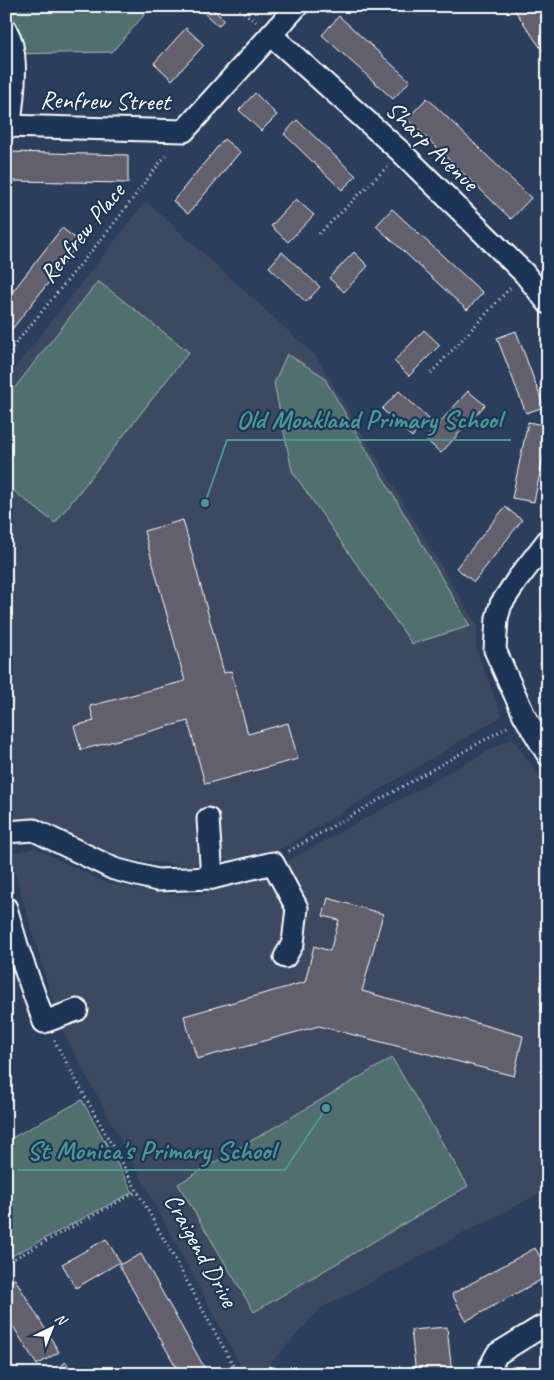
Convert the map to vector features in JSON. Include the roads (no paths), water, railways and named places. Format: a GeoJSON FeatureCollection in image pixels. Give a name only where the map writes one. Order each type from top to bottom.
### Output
{"type":"FeatureCollection","features":[{"type":"Feature","properties":{"kind":"street","name":"Renfrew Street"},"geometry":{"type":"LineString","coordinates":[[8,126],[184,131],[297,6]]}},
{"type":"Feature","properties":{"kind":"street"},"geometry":{"type":"LineString","coordinates":[[6,30],[11,38],[15,60],[8,126]]}},
{"type":"Feature","properties":{"kind":"street","name":"Sharp Avenue"},"geometry":{"type":"LineString","coordinates":[[271,36],[401,152],[524,273],[548,303]]}},
{"type":"Feature","properties":{"kind":"street"},"geometry":{"type":"LineString","coordinates":[[548,540],[500,604],[495,650],[524,715],[548,755]]}},
{"type":"Feature","properties":{"kind":"street"},"geometry":{"type":"LineString","coordinates":[[208,819],[212,878]]}},
{"type":"Feature","properties":{"kind":"street"},"geometry":{"type":"LineString","coordinates":[[6,832],[34,830],[114,869],[156,880],[212,878],[273,863],[297,908],[293,943],[285,957]]}},
{"type":"Feature","properties":{"kind":"street"},"geometry":{"type":"LineString","coordinates":[[6,908],[19,952],[44,1022],[77,1010]]}},
{"type":"Feature","properties":{"kind":"street"},"geometry":{"type":"LineString","coordinates":[[490,1374],[490,1367],[497,1354],[541,1327],[548,1328]]}},
{"type":"Feature","properties":{"kind":"place","name":"Old Monkland Primary School"},"geometry":{"type":"Point","coordinates":[205,503]}},
{"type":"Feature","properties":{"kind":"place","name":"St Monica's Primary School"},"geometry":{"type":"Point","coordinates":[326,1108]}}]}
